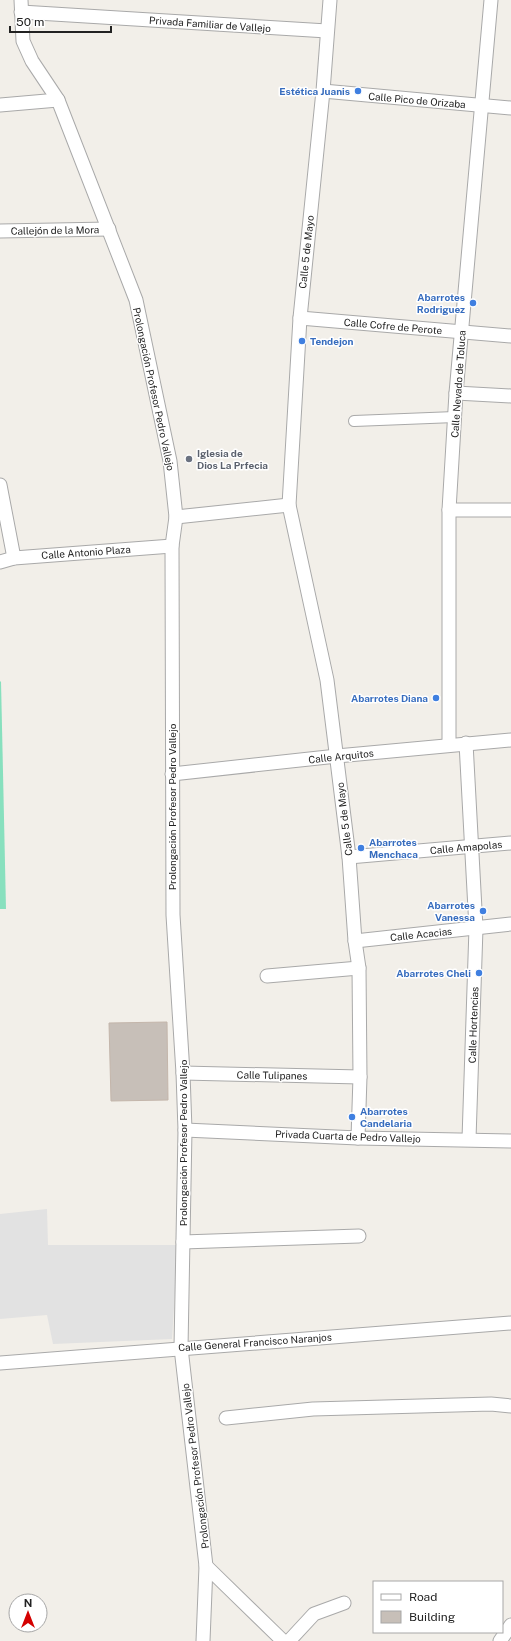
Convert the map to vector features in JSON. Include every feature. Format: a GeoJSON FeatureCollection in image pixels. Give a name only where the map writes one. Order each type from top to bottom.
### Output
{"type":"FeatureCollection","features":[{"type":"Feature","properties":{"kind":"street","name":"Calle 5 de Mayo"},"geometry":{"type":"LineString","coordinates":[[330,0],[323,91],[300,318],[289,505],[327,680],[349,857],[355,941],[359,968],[360,1077],[358,1138]]}},
{"type":"Feature","properties":{"kind":"street","name":"Calle Nevado de Toluca"},"geometry":{"type":"LineString","coordinates":[[450,745],[450,510],[456,393],[491,0]]}},
{"type":"Feature","properties":{"kind":"street","name":"Privada Familiar de Vallejo"},"geometry":{"type":"LineString","coordinates":[[21,6],[327,31]]}},
{"type":"Feature","properties":{"kind":"street","name":"Prolongación Profesor Pedro Vallejo"},"geometry":{"type":"LineString","coordinates":[[21,6],[23,41],[32,61],[58,100],[136,300],[170,461],[176,517],[172,546],[173,915],[185,1130],[181,1348],[206,1566],[203,1641]]}},
{"type":"Feature","properties":{"kind":"street","name":"Calle Pico de Orizaba"},"geometry":{"type":"LineString","coordinates":[[323,91],[511,108]]}},
{"type":"Feature","properties":{"kind":"street"},"geometry":{"type":"LineString","coordinates":[[0,105],[58,100]]}},
{"type":"Feature","properties":{"kind":"street","name":"Callejón de la Mora"},"geometry":{"type":"LineString","coordinates":[[0,231],[109,229]]}},
{"type":"Feature","properties":{"kind":"street","name":"Calle Cofre de Perote"},"geometry":{"type":"LineString","coordinates":[[300,318],[511,336]]}},
{"type":"Feature","properties":{"kind":"street"},"geometry":{"type":"LineString","coordinates":[[456,393],[511,396]]}},
{"type":"Feature","properties":{"kind":"street"},"geometry":{"type":"LineString","coordinates":[[354,421],[455,417]]}},
{"type":"Feature","properties":{"kind":"street"},"geometry":{"type":"LineString","coordinates":[[0,484],[14,558]]}},
{"type":"Feature","properties":{"kind":"street"},"geometry":{"type":"LineString","coordinates":[[176,517],[289,505]]}},
{"type":"Feature","properties":{"kind":"street"},"geometry":{"type":"LineString","coordinates":[[450,510],[511,510]]}},
{"type":"Feature","properties":{"kind":"street","name":"Calle Antonio Plaza"},"geometry":{"type":"LineString","coordinates":[[0,562],[14,558],[172,546]]}},
{"type":"Feature","properties":{"kind":"street","name":"Calle Arquitos"},"geometry":{"type":"LineString","coordinates":[[172,774],[337,756],[511,740]]}},
{"type":"Feature","properties":{"kind":"street","name":"Calle Hortencias"},"geometry":{"type":"LineString","coordinates":[[466,744],[473,846],[476,928],[469,1139]]}},
{"type":"Feature","properties":{"kind":"street","name":"Calle Amapolas"},"geometry":{"type":"LineString","coordinates":[[349,857],[511,843]]}},
{"type":"Feature","properties":{"kind":"street","name":"Calle Acacias"},"geometry":{"type":"LineString","coordinates":[[355,941],[511,924]]}},
{"type":"Feature","properties":{"kind":"street"},"geometry":{"type":"LineString","coordinates":[[267,976],[359,968]]}},
{"type":"Feature","properties":{"kind":"street","name":"Calle Tulipanes"},"geometry":{"type":"LineString","coordinates":[[183,1073],[360,1077]]}},
{"type":"Feature","properties":{"kind":"street","name":"Privada Cuarta de Pedro Vallejo"},"geometry":{"type":"LineString","coordinates":[[185,1130],[358,1138],[511,1140]]}},
{"type":"Feature","properties":{"kind":"street"},"geometry":{"type":"LineString","coordinates":[[183,1242],[359,1236]]}},
{"type":"Feature","properties":{"kind":"street","name":"Calle General Francisco Naranjos"},"geometry":{"type":"LineString","coordinates":[[0,1363],[511,1323]]}},
{"type":"Feature","properties":{"kind":"street"},"geometry":{"type":"LineString","coordinates":[[226,1418],[313,1409],[491,1404],[511,1406]]}},
{"type":"Feature","properties":{"kind":"street"},"geometry":{"type":"LineString","coordinates":[[206,1566],[283,1641]]}},
{"type":"Feature","properties":{"kind":"street"},"geometry":{"type":"LineString","coordinates":[[289,1641],[314,1614],[344,1603]]}},
{"type":"Feature","properties":{"kind":"street"},"geometry":{"type":"LineString","coordinates":[[500,1641],[511,1625]]}},
{"type":"Feature","properties":{"kind":"green space"},"geometry":{"type":"Polygon","coordinates":[[[1,681],[6,909],[0,909],[1,681]]]}},
{"type":"Feature","properties":{"kind":"shaded area"},"geometry":{"type":"Polygon","coordinates":[[[47,1209],[48,1245],[178,1245],[172,1339],[53,1344],[47,1315],[0,1319],[0,1214],[47,1209]]]}},
{"type":"Feature","properties":{"kind":"building"},"geometry":{"type":"Polygon","coordinates":[[[167,1022],[168,1100],[111,1101],[109,1023],[167,1022]]]}},
{"type":"Feature","properties":{"kind":"place","name":"Estética Juanis"},"geometry":{"type":"Point","coordinates":[358,91]}},
{"type":"Feature","properties":{"kind":"place","name":"Abarrotes Rodriguez"},"geometry":{"type":"Point","coordinates":[473,303]}},
{"type":"Feature","properties":{"kind":"place","name":"Tendejon"},"geometry":{"type":"Point","coordinates":[302,341]}},
{"type":"Feature","properties":{"kind":"place","name":"Iglesia de Dios La Prfecia"},"geometry":{"type":"Point","coordinates":[189,459]}},
{"type":"Feature","properties":{"kind":"place","name":"Abarrotes Diana"},"geometry":{"type":"Point","coordinates":[436,698]}},
{"type":"Feature","properties":{"kind":"place","name":"Abarrotes Menchaca"},"geometry":{"type":"Point","coordinates":[361,848]}},
{"type":"Feature","properties":{"kind":"place","name":"Abarrotes Vanessa"},"geometry":{"type":"Point","coordinates":[483,911]}},
{"type":"Feature","properties":{"kind":"place","name":"Abarrotes Cheli"},"geometry":{"type":"Point","coordinates":[479,973]}},
{"type":"Feature","properties":{"kind":"place","name":"Abarrotes Candelaria"},"geometry":{"type":"Point","coordinates":[352,1117]}}]}
